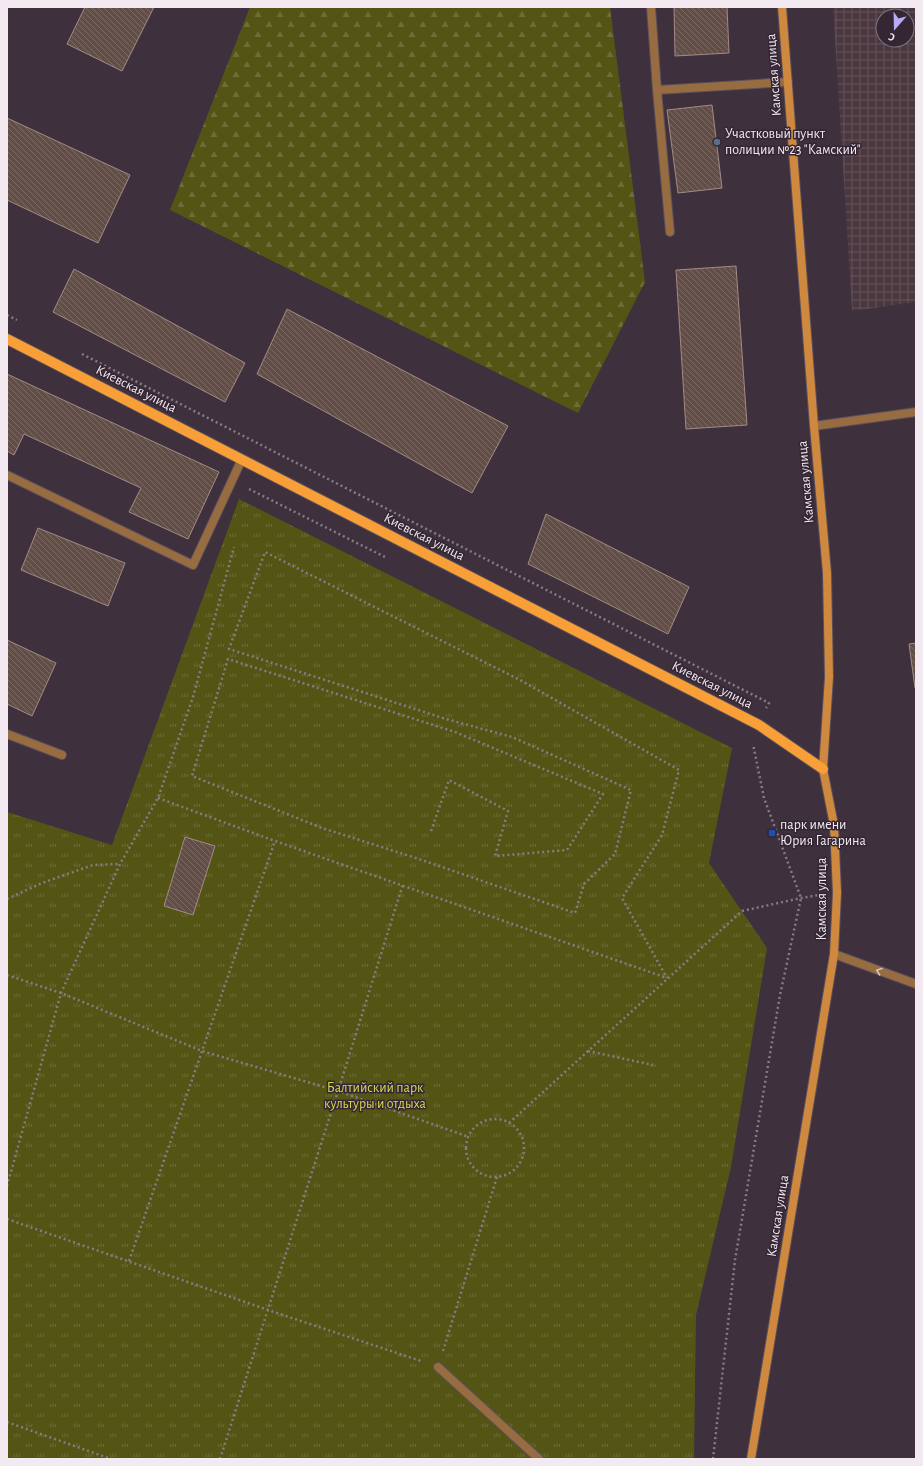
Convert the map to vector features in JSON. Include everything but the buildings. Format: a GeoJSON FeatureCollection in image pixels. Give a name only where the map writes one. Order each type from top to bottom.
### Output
{"type":"FeatureCollection","features":[{"type":"Feature","properties":{"kind":"main road","name":"Камская улица"},"geometry":{"type":"LineString","coordinates":[[751,1459],[834,954],[837,893],[834,825],[823,769],[829,702],[829,624],[827,573],[814,426],[782,7]]}},
{"type":"Feature","properties":{"kind":"main road","name":"Киевская улица"},"geometry":{"type":"LineString","coordinates":[[7,339],[759,725],[823,769]]}},
{"type":"Feature","properties":{"kind":"street"},"geometry":{"type":"LineString","coordinates":[[651,7],[670,232]]}},
{"type":"Feature","properties":{"kind":"street"},"geometry":{"type":"LineString","coordinates":[[657,90],[788,82]]}},
{"type":"Feature","properties":{"kind":"street"},"geometry":{"type":"LineString","coordinates":[[814,426],[916,412]]}},
{"type":"Feature","properties":{"kind":"street"},"geometry":{"type":"LineString","coordinates":[[7,475],[193,565],[242,459]]}},
{"type":"Feature","properties":{"kind":"street"},"geometry":{"type":"LineString","coordinates":[[7,734],[62,755]]}},
{"type":"Feature","properties":{"kind":"street","name":"Камская улица"},"geometry":{"type":"LineString","coordinates":[[834,954],[916,984]]}},
{"type":"Feature","properties":{"kind":"street"},"geometry":{"type":"LineString","coordinates":[[438,1367],[539,1459]]}},
{"type":"Feature","properties":{"kind":"path"},"geometry":{"type":"LineString","coordinates":[[7,316],[21,323]]}},
{"type":"Feature","properties":{"kind":"path"},"geometry":{"type":"LineString","coordinates":[[78,352],[769,703],[753,742],[764,798],[801,898],[780,995],[735,1260],[713,1459]]}},
{"type":"Feature","properties":{"kind":"path"},"geometry":{"type":"LineString","coordinates":[[232,480],[393,561]]}},
{"type":"Feature","properties":{"kind":"path"},"geometry":{"type":"LineString","coordinates":[[7,1186],[61,993],[120,864],[158,798],[193,697],[234,547]]}},
{"type":"Feature","properties":{"kind":"path"},"geometry":{"type":"LineString","coordinates":[[431,831],[449,780],[508,811],[495,856],[567,850],[603,794],[455,732],[228,659],[192,776],[322,828],[416,858],[575,913],[584,884],[615,854],[631,790],[512,737],[446,719],[229,649],[265,552],[520,680],[679,770],[662,835],[622,898],[667,978]]}},
{"type":"Feature","properties":{"kind":"path"},"geometry":{"type":"LineString","coordinates":[[158,798],[275,841],[403,884],[667,978]]}},
{"type":"Feature","properties":{"kind":"path"},"geometry":{"type":"LineString","coordinates":[[129,1261],[275,841]]}},
{"type":"Feature","properties":{"kind":"path"},"geometry":{"type":"LineString","coordinates":[[7,899],[42,883],[93,865],[120,864]]}},
{"type":"Feature","properties":{"kind":"path"},"geometry":{"type":"LineString","coordinates":[[220,1459],[403,884]]}},
{"type":"Feature","properties":{"kind":"path"},"geometry":{"type":"LineString","coordinates":[[509,1123],[742,910],[801,898],[837,893]]}},
{"type":"Feature","properties":{"kind":"path"},"geometry":{"type":"LineString","coordinates":[[7,975],[61,993],[202,1051],[338,1091],[469,1137]]}},
{"type":"Feature","properties":{"kind":"path"},"geometry":{"type":"LineString","coordinates":[[588,1051],[653,1065]]}},
{"type":"Feature","properties":{"kind":"path"},"geometry":{"type":"LineString","coordinates":[[492,1119],[509,1123],[518,1130],[524,1144],[523,1157],[517,1167],[509,1174],[497,1178],[479,1173],[468,1161],[466,1144],[473,1129],[481,1122],[492,1119]]}},
{"type":"Feature","properties":{"kind":"path"},"geometry":{"type":"LineString","coordinates":[[7,1219],[268,1310],[438,1367],[497,1178]]}},
{"type":"Feature","properties":{"kind":"path"},"geometry":{"type":"LineString","coordinates":[[7,1422],[111,1459]]}},
{"type":"Feature","properties":{"kind":"shaded area"},"geometry":{"type":"Polygon","coordinates":[[[833,7],[916,7],[916,302],[852,311],[833,7]]]}},
{"type":"Feature","properties":{"kind":"green space"},"geometry":{"type":"Polygon","coordinates":[[[250,7],[610,7],[645,282],[578,413],[170,210],[250,7]]]}},
{"type":"Feature","properties":{"kind":"green space","name":"Балтийский парк культуры и отдыха"},"geometry":{"type":"Polygon","coordinates":[[[239,499],[732,748],[709,863],[767,948],[731,1167],[696,1315],[694,1459],[7,1459],[7,812],[112,845],[239,499]]]}},
{"type":"Feature","properties":{"kind":"place","name":"Участковый пункт полиции №23 \"Камский\""},"geometry":{"type":"Point","coordinates":[717,142]}},
{"type":"Feature","properties":{"kind":"place","name":"парк имени Юрия Гагарина"},"geometry":{"type":"Point","coordinates":[772,833]}}]}
